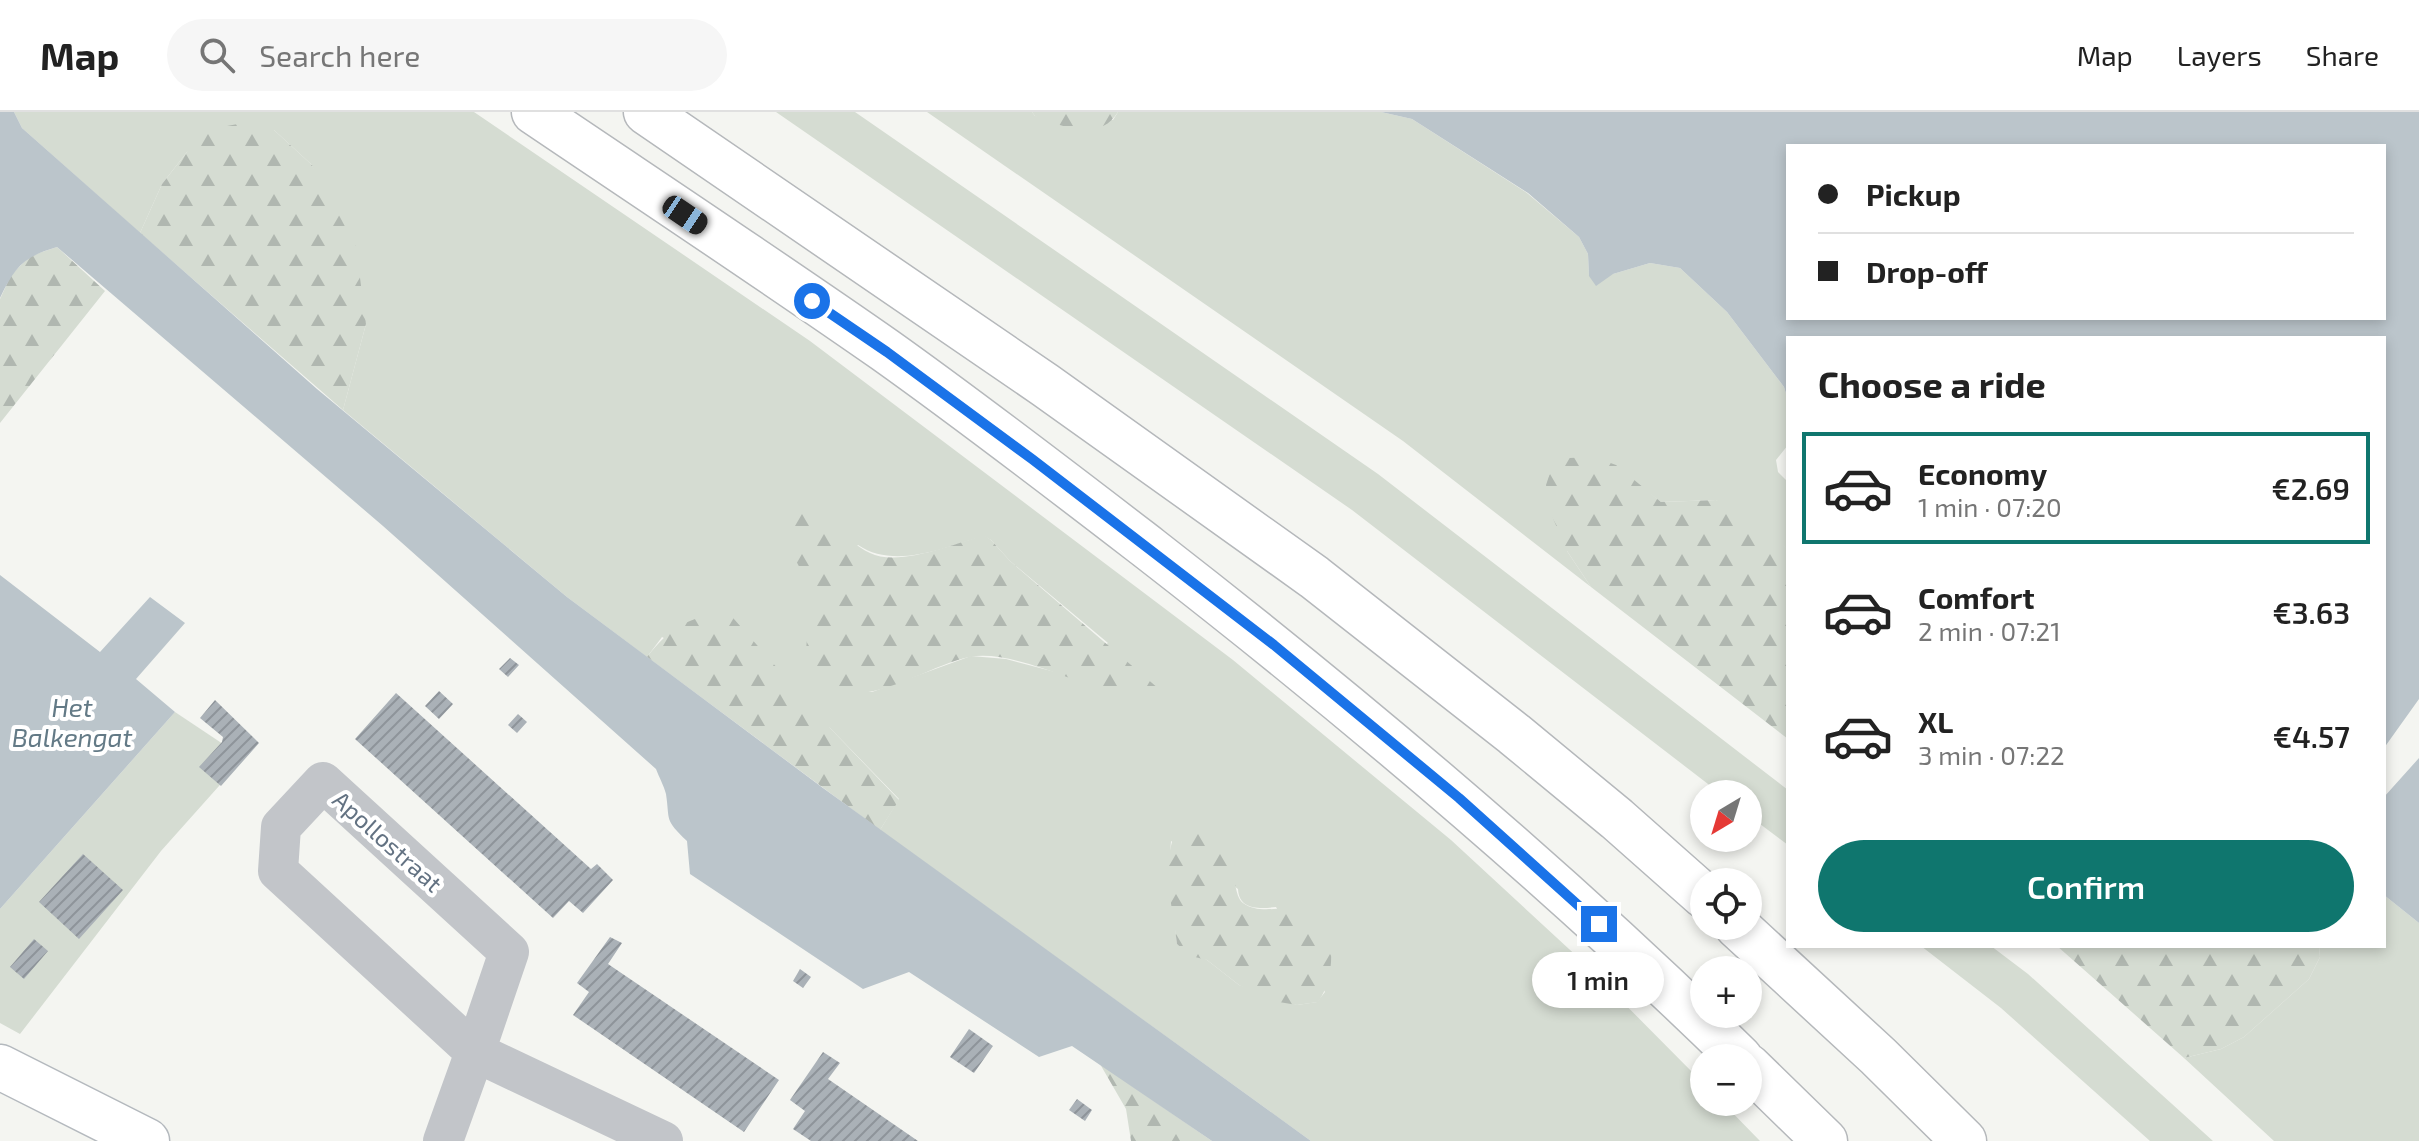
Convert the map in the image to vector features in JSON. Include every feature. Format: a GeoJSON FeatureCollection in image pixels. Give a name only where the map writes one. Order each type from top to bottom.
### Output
{"type":"FeatureCollection","features":[{"type":"Feature","properties":{"kind":"main road"},"geometry":{"type":"LineString","coordinates":[[534,112],[887,352],[1080,495],[1274,645],[1459,798],[1646,965],[1726,1044]]}},
{"type":"Feature","properties":{"kind":"main road"},"geometry":{"type":"LineString","coordinates":[[646,112],[1045,385],[1314,577],[1514,734],[1690,884]]}},
{"type":"Feature","properties":{"kind":"main road"},"geometry":{"type":"LineString","coordinates":[[1752,940],[1878,1056],[1964,1141]]}},
{"type":"Feature","properties":{"kind":"main road"},"geometry":{"type":"LineString","coordinates":[[0,1067],[147,1141]]}},
{"type":"Feature","properties":{"kind":"main road"},"geometry":{"type":"LineString","coordinates":[[1762,1080],[1825,1141]]}},
{"type":"Feature","properties":{"kind":"street","name":"Apollostraat"},"geometry":{"type":"LineString","coordinates":[[443,1141],[475,1052],[509,952],[323,782],[281,827],[278,871],[475,1052],[663,1141]]}},
{"type":"Feature","properties":{"kind":"green space"},"geometry":{"type":"Polygon","coordinates":[[[14,112],[474,112],[810,341],[1233,660],[1451,840],[1582,961],[1690,1070],[1690,1116],[1736,1116],[1760,1141],[1311,1141],[880,830],[899,799],[830,728],[662,637],[647,657],[567,597],[343,410],[366,324],[312,165],[274,130],[187,152],[162,184],[140,233],[22,128],[14,112]],[[984,536],[904,556],[888,556],[858,545],[811,588],[811,609],[837,691],[872,692],[971,656],[1006,659],[1063,674],[1108,643],[1010,561],[984,536]],[[1171,841],[1169,869],[1177,944],[1207,960],[1239,985],[1297,1005],[1317,1002],[1325,992],[1276,907],[1251,907],[1242,901],[1238,889],[1171,841]]]}},
{"type":"Feature","properties":{"kind":"green space"},"geometry":{"type":"Polygon","coordinates":[[[776,112],[855,112],[1378,474],[1786,788],[1786,844],[1762,826],[1762,780],[1703,780],[1352,510],[776,112]]]}},
{"type":"Feature","properties":{"kind":"green space"},"geometry":{"type":"Polygon","coordinates":[[[927,112],[1032,112],[1035,116],[1113,120],[1118,112],[1381,112],[1412,119],[1527,193],[1579,237],[1588,254],[1589,276],[1613,274],[1650,263],[1680,268],[1727,312],[1786,394],[1786,448],[1776,460],[1778,472],[1786,480],[1786,548],[1716,500],[1661,502],[1645,490],[1567,551],[1591,587],[1403,441],[927,112]]]}},
{"type":"Feature","properties":{"kind":"green space"},"geometry":{"type":"Polygon","coordinates":[[[1032,112],[1118,112],[1101,127],[1091,130],[1057,124],[1032,112]]]}},
{"type":"Feature","properties":{"kind":"green space"},"geometry":{"type":"Polygon","coordinates":[[[243,123],[274,130],[312,165],[356,247],[366,324],[343,410],[140,233],[162,184],[187,152],[211,129],[243,123]]]}},
{"type":"Feature","properties":{"kind":"green space"},"geometry":{"type":"Polygon","coordinates":[[[57,247],[105,291],[0,423],[0,299],[11,275],[30,256],[57,247]]]}},
{"type":"Feature","properties":{"kind":"green space"},"geometry":{"type":"Polygon","coordinates":[[[1594,457],[1616,465],[1661,502],[1716,500],[1737,507],[1786,547],[1786,737],[1591,587],[1567,551],[1552,516],[1546,485],[1551,470],[1569,458],[1594,457]]]}},
{"type":"Feature","properties":{"kind":"green space"},"geometry":{"type":"Polygon","coordinates":[[[796,512],[818,517],[860,548],[882,557],[927,553],[984,535],[1159,689],[1122,694],[1024,663],[986,656],[969,657],[897,684],[858,694],[840,693],[823,687],[805,663],[811,589],[794,557],[790,524],[796,512]]]}},
{"type":"Feature","properties":{"kind":"green space"},"geometry":{"type":"Polygon","coordinates":[[[726,610],[830,728],[899,800],[880,830],[647,657],[681,625],[726,610]]]}},
{"type":"Feature","properties":{"kind":"green space"},"geometry":{"type":"Polygon","coordinates":[[[175,712],[244,758],[161,851],[20,1034],[0,1023],[0,909],[175,712]]]}},
{"type":"Feature","properties":{"kind":"green space"},"geometry":{"type":"Polygon","coordinates":[[[1192,824],[1214,840],[1228,856],[1243,903],[1252,908],[1303,911],[1325,930],[1331,942],[1331,963],[1327,983],[1318,1002],[1297,1005],[1267,1000],[1239,985],[1207,960],[1191,956],[1177,944],[1169,885],[1169,855],[1178,828],[1192,824]]]}},
{"type":"Feature","properties":{"kind":"green space"},"geometry":{"type":"Polygon","coordinates":[[[2386,897],[2419,923],[2419,1141],[2274,1141],[2184,1058],[2221,1049],[2244,1037],[2309,979],[2320,957],[2319,948],[2386,948],[2386,897]]]}},
{"type":"Feature","properties":{"kind":"green space"},"geometry":{"type":"Polygon","coordinates":[[[1924,948],[1994,948],[2028,974],[2213,1141],[2150,1141],[2001,1008],[1924,948]]]}},
{"type":"Feature","properties":{"kind":"green space"},"geometry":{"type":"Polygon","coordinates":[[[2059,948],[2319,948],[2320,957],[2309,979],[2244,1037],[2221,1049],[2184,1058],[2059,948]]]}},
{"type":"Feature","properties":{"kind":"green space"},"geometry":{"type":"Polygon","coordinates":[[[1100,1064],[1212,1141],[1131,1141],[1126,1109],[1100,1064]]]}},
{"type":"Feature","properties":{"kind":"water"},"geometry":{"type":"Polygon","coordinates":[[[0,112],[14,112],[22,128],[317,389],[567,597],[823,788],[1311,1141],[1212,1141],[1072,1046],[1039,1057],[909,972],[863,989],[690,874],[687,841],[669,819],[666,794],[656,769],[383,526],[57,247],[21,265],[0,298],[0,112]]]}},
{"type":"Feature","properties":{"kind":"water"},"geometry":{"type":"Polygon","coordinates":[[[1381,112],[2419,112],[2419,699],[2386,745],[2386,336],[1786,336],[1786,394],[1727,312],[1680,268],[1650,263],[1613,274],[1596,286],[1589,276],[1588,254],[1579,237],[1528,193],[1412,119],[1381,112]]]}},
{"type":"Feature","properties":{"kind":"water","name":"Het Balkengat"},"geometry":{"type":"Polygon","coordinates":[[[0,575],[100,652],[150,597],[185,623],[136,679],[175,712],[0,909],[0,575]]]}},
{"type":"Feature","properties":{"kind":"water"},"geometry":{"type":"Polygon","coordinates":[[[2419,758],[2419,923],[2386,897],[2386,795],[2419,758]]]}},
{"type":"Feature","properties":{"kind":"building"},"geometry":{"type":"Polygon","coordinates":[[[510,658],[519,665],[508,677],[499,669],[510,658]]]}},
{"type":"Feature","properties":{"kind":"building"},"geometry":{"type":"Polygon","coordinates":[[[439,691],[453,704],[439,719],[425,706],[439,691]]]}},
{"type":"Feature","properties":{"kind":"building"},"geometry":{"type":"Polygon","coordinates":[[[396,693],[591,869],[597,864],[613,880],[583,913],[569,901],[553,918],[355,739],[396,693]]]}},
{"type":"Feature","properties":{"kind":"building"},"geometry":{"type":"Polygon","coordinates":[[[215,700],[259,743],[221,786],[199,767],[222,742],[223,737],[200,718],[215,700]]]}},
{"type":"Feature","properties":{"kind":"building"},"geometry":{"type":"Polygon","coordinates":[[[518,714],[527,722],[517,733],[508,725],[518,714]]]}},
{"type":"Feature","properties":{"kind":"building"},"geometry":{"type":"Polygon","coordinates":[[[83,854],[123,890],[79,939],[39,902],[83,854]]]}},
{"type":"Feature","properties":{"kind":"building"},"geometry":{"type":"Polygon","coordinates":[[[610,937],[622,943],[608,964],[779,1080],[744,1132],[573,1015],[589,992],[577,983],[610,937]]]}},
{"type":"Feature","properties":{"kind":"building"},"geometry":{"type":"Polygon","coordinates":[[[34,939],[48,951],[24,979],[10,967],[34,939]]]}},
{"type":"Feature","properties":{"kind":"building"},"geometry":{"type":"Polygon","coordinates":[[[800,969],[811,977],[803,988],[793,981],[800,969]]]}},
{"type":"Feature","properties":{"kind":"building"},"geometry":{"type":"Polygon","coordinates":[[[969,1029],[993,1046],[974,1073],[950,1057],[969,1029]]]}},
{"type":"Feature","properties":{"kind":"building"},"geometry":{"type":"Polygon","coordinates":[[[823,1052],[840,1063],[828,1079],[918,1141],[811,1141],[793,1129],[805,1111],[790,1100],[823,1052]]]}},
{"type":"Feature","properties":{"kind":"building"},"geometry":{"type":"Polygon","coordinates":[[[1077,1099],[1092,1110],[1085,1121],[1069,1110],[1077,1099]]]}},
{"type":"Feature","properties":{"kind":"route"},"geometry":{"type":"LineString","coordinates":[[812,301],[1032,459],[1274,645],[1459,798],[1599,924]]}}]}
